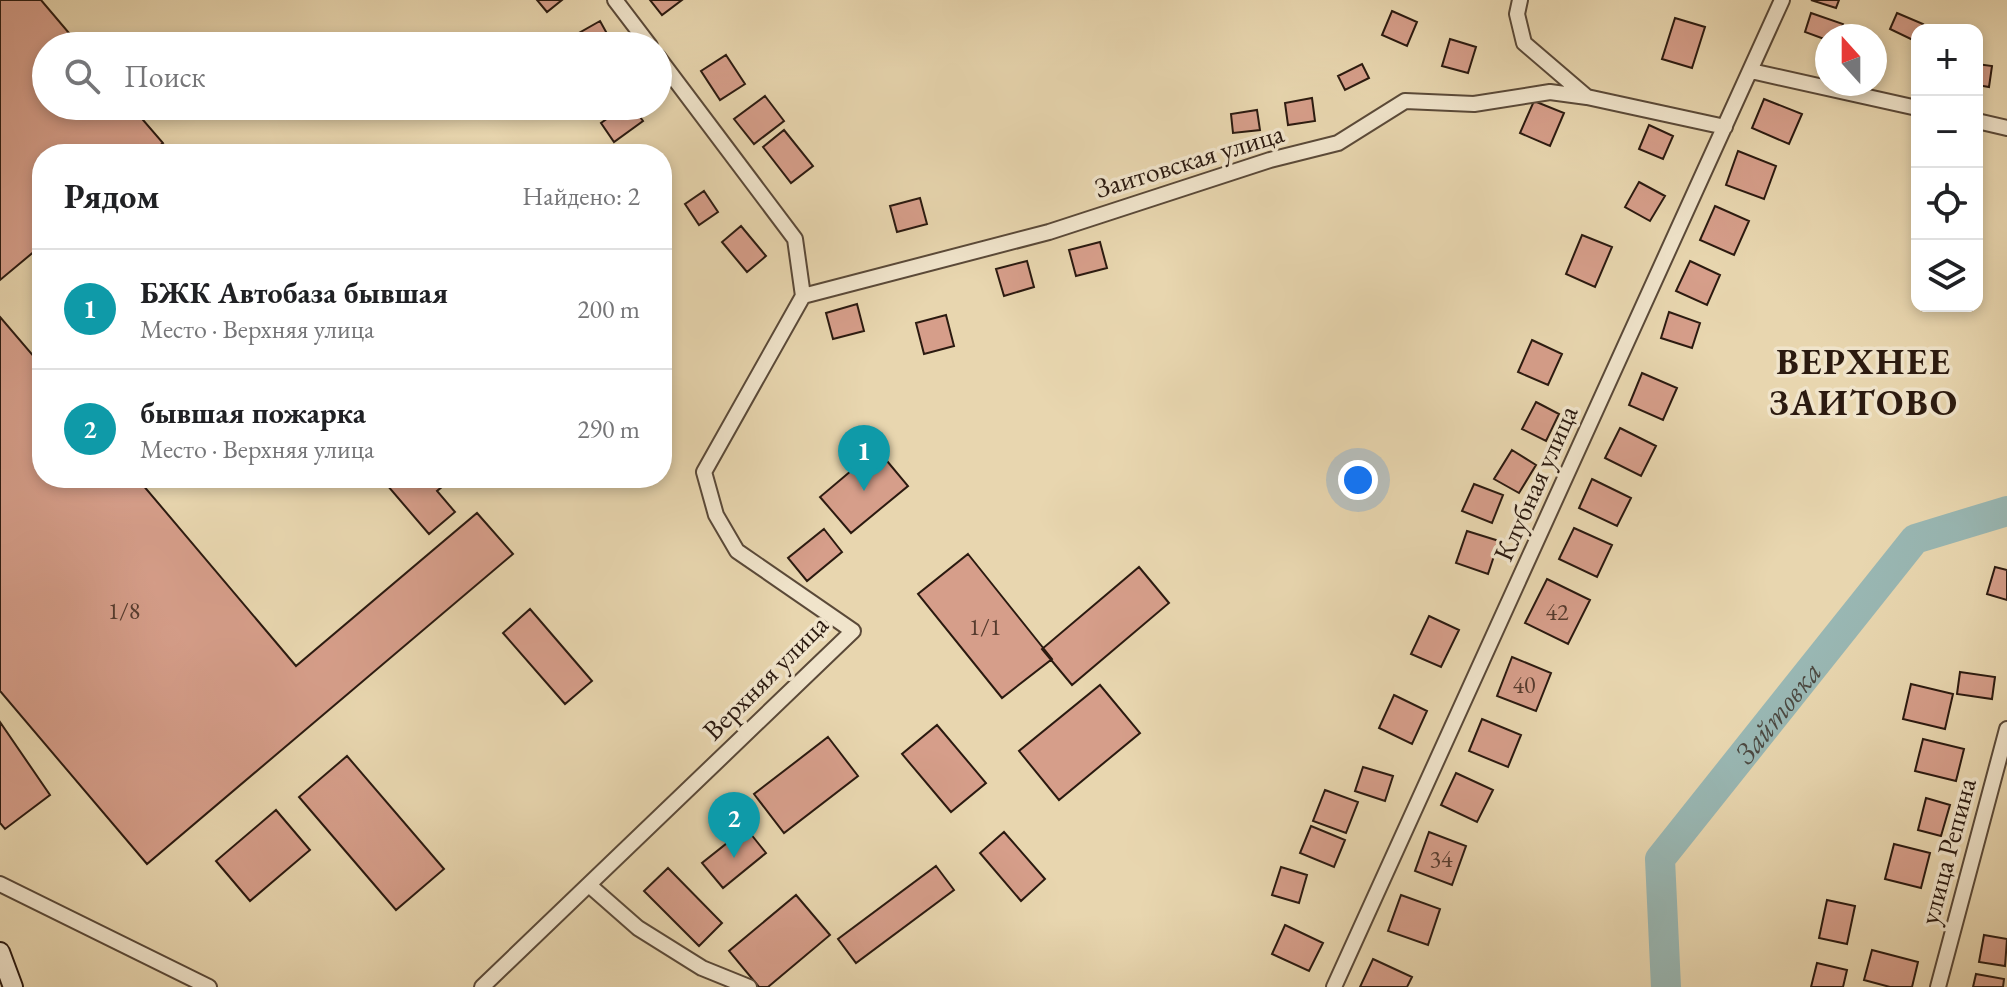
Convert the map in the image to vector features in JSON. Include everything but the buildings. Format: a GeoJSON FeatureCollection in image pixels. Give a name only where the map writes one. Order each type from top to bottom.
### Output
{"type":"FeatureCollection","features":[{"type":"Feature","properties":{"kind":"main road"},"geometry":{"type":"LineString","coordinates":[[0,952],[13,987]]}},
{"type":"Feature","properties":{"kind":"street"},"geometry":{"type":"LineString","coordinates":[[615,0],[639,32]]}},
{"type":"Feature","properties":{"kind":"street","name":"Заитовская улица"},"geometry":{"type":"LineString","coordinates":[[1520,0],[1517,14],[1524,43],[1587,97]]}},
{"type":"Feature","properties":{"kind":"street","name":"Клубная улица"},"geometry":{"type":"LineString","coordinates":[[1334,987],[1782,0]]}},
{"type":"Feature","properties":{"kind":"street"},"geometry":{"type":"LineString","coordinates":[[1751,71],[1911,107]]}},
{"type":"Feature","properties":{"kind":"street"},"geometry":{"type":"LineString","coordinates":[[672,76],[795,239],[803,296]]}},
{"type":"Feature","properties":{"kind":"street","name":"Заитовская улица"},"geometry":{"type":"LineString","coordinates":[[803,296],[1049,232],[1270,160],[1338,143],[1405,101],[1474,104],[1550,92],[1725,127]]}},
{"type":"Feature","properties":{"kind":"street"},"geometry":{"type":"LineString","coordinates":[[1983,122],[2007,128]]}},
{"type":"Feature","properties":{"kind":"street","name":"Верхняя улица"},"geometry":{"type":"LineString","coordinates":[[482,987],[853,631],[737,551],[716,515],[704,472],[803,296]]}},
{"type":"Feature","properties":{"kind":"street","name":"улица Репина"},"geometry":{"type":"LineString","coordinates":[[1938,987],[2007,729]]}},
{"type":"Feature","properties":{"kind":"street"},"geometry":{"type":"LineString","coordinates":[[0,884],[209,987]]}},
{"type":"Feature","properties":{"kind":"street"},"geometry":{"type":"LineString","coordinates":[[589,885],[638,928],[702,968],[749,987]]}},
{"type":"Feature","properties":{"kind":"waterway","name":"Зайтовка"},"geometry":{"type":"LineString","coordinates":[[1666,987],[1660,859],[1915,539],[2007,511]]}},
{"type":"Feature","properties":{"kind":"place","name":"БЖК Автобаза бывшая"},"geometry":{"type":"Point","coordinates":[864,491]}},
{"type":"Feature","properties":{"kind":"place","name":"бывшая пожарка"},"geometry":{"type":"Point","coordinates":[734,858]}},
{"type":"Feature","properties":{"kind":"district","name":"ВЕРХНЕЕ ЗАИТОВО"},"geometry":{"type":"Point","coordinates":[1864,382]}}]}
